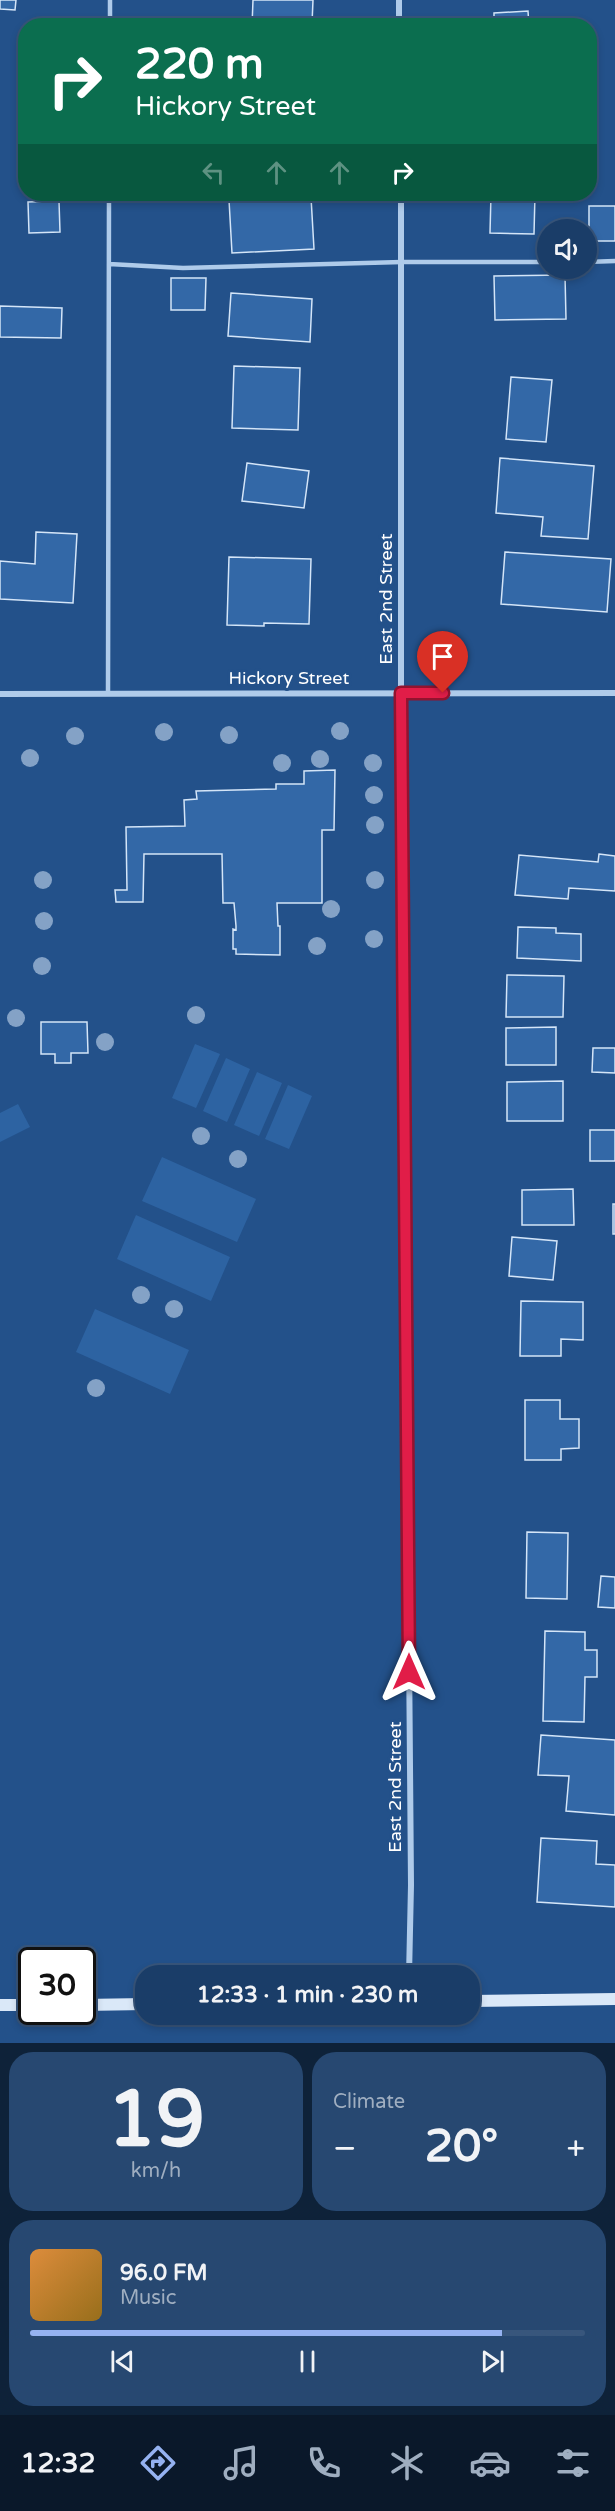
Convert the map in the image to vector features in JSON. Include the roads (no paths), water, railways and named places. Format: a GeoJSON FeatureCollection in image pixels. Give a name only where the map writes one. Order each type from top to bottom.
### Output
{"type":"FeatureCollection","features":[{"type":"Feature","properties":{"kind":"street"},"geometry":{"type":"LineString","coordinates":[[399,0],[399,18]]}},
{"type":"Feature","properties":{"kind":"street","name":"East 2nd Street"},"geometry":{"type":"LineString","coordinates":[[401,201],[401,693],[411,1873],[409,1965]]}},
{"type":"Feature","properties":{"kind":"street","name":"Hickory Street"},"geometry":{"type":"LineString","coordinates":[[0,694],[615,693]]}},
{"type":"Feature","properties":{"kind":"street"},"geometry":{"type":"LineString","coordinates":[[480,2001],[615,1999]]}},
{"type":"Feature","properties":{"kind":"street"},"geometry":{"type":"LineString","coordinates":[[96,2005],[135,2004]]}},
{"type":"Feature","properties":{"kind":"street"},"geometry":{"type":"LineString","coordinates":[[0,2005],[18,2005]]}},
{"type":"Feature","properties":{"kind":"lane"},"geometry":{"type":"LineString","coordinates":[[110,0],[110,18]]}},
{"type":"Feature","properties":{"kind":"lane"},"geometry":{"type":"LineString","coordinates":[[108,693],[110,201]]}},
{"type":"Feature","properties":{"kind":"lane"},"geometry":{"type":"LineString","coordinates":[[597,262],[615,261]]}},
{"type":"Feature","properties":{"kind":"lane"},"geometry":{"type":"LineString","coordinates":[[109,264],[195,268],[402,262],[537,262]]}}]}
